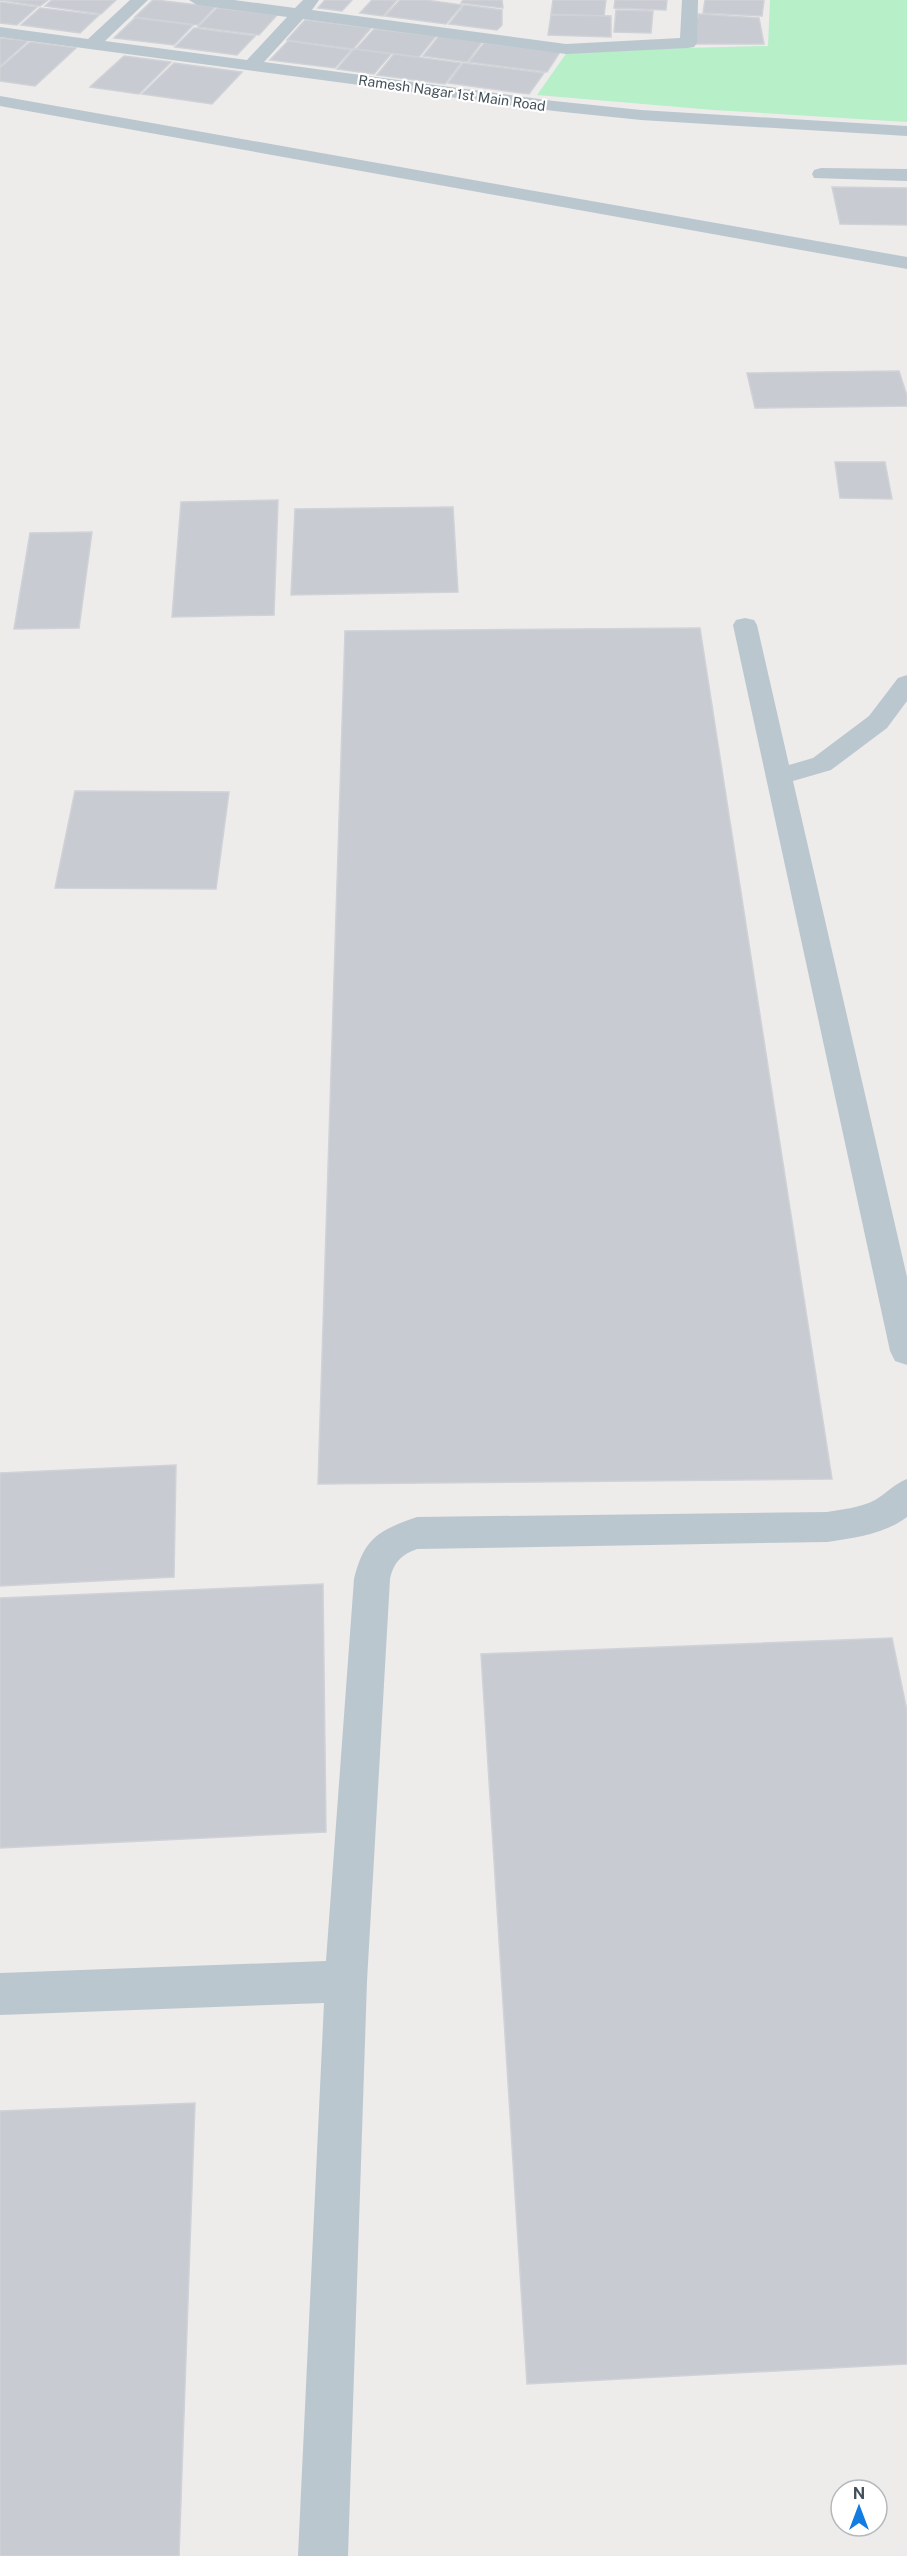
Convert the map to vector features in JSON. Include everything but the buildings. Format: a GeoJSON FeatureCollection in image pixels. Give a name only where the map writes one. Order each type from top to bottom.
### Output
{"type":"FeatureCollection","features":[{"type":"Feature","properties":{"kind":"street"},"geometry":{"type":"LineString","coordinates":[[92,44],[140,0]]}},
{"type":"Feature","properties":{"kind":"street"},"geometry":{"type":"LineString","coordinates":[[197,0],[566,48],[688,43],[690,0]]}},
{"type":"Feature","properties":{"kind":"street"},"geometry":{"type":"LineString","coordinates":[[251,66],[312,0]]}},
{"type":"Feature","properties":{"kind":"street","name":"Ramesh Nagar 1st Main Road"},"geometry":{"type":"LineString","coordinates":[[0,32],[608,112],[907,131]]}},
{"type":"Feature","properties":{"kind":"street"},"geometry":{"type":"LineString","coordinates":[[0,101],[907,263]]}},
{"type":"Feature","properties":{"kind":"street"},"geometry":{"type":"LineString","coordinates":[[821,174],[907,175]]}},
{"type":"Feature","properties":{"kind":"street"},"geometry":{"type":"LineString","coordinates":[[745,625],[907,1351]]}},
{"type":"Feature","properties":{"kind":"street"},"geometry":{"type":"LineString","coordinates":[[779,777],[822,764],[878,722],[907,683]]}},
{"type":"Feature","properties":{"kind":"street"},"geometry":{"type":"LineString","coordinates":[[323,2556],[346,1981],[372,1579],[375,1562],[384,1548],[398,1538],[417,1533],[827,1527],[869,1520],[901,1501],[907,1494]]}},
{"type":"Feature","properties":{"kind":"street"},"geometry":{"type":"LineString","coordinates":[[0,1994],[346,1981]]}},
{"type":"Feature","properties":{"kind":"green space"},"geometry":{"type":"Polygon","coordinates":[[[770,0],[907,0],[907,122],[714,110],[537,95],[568,51],[768,46],[770,0]]]}}]}
